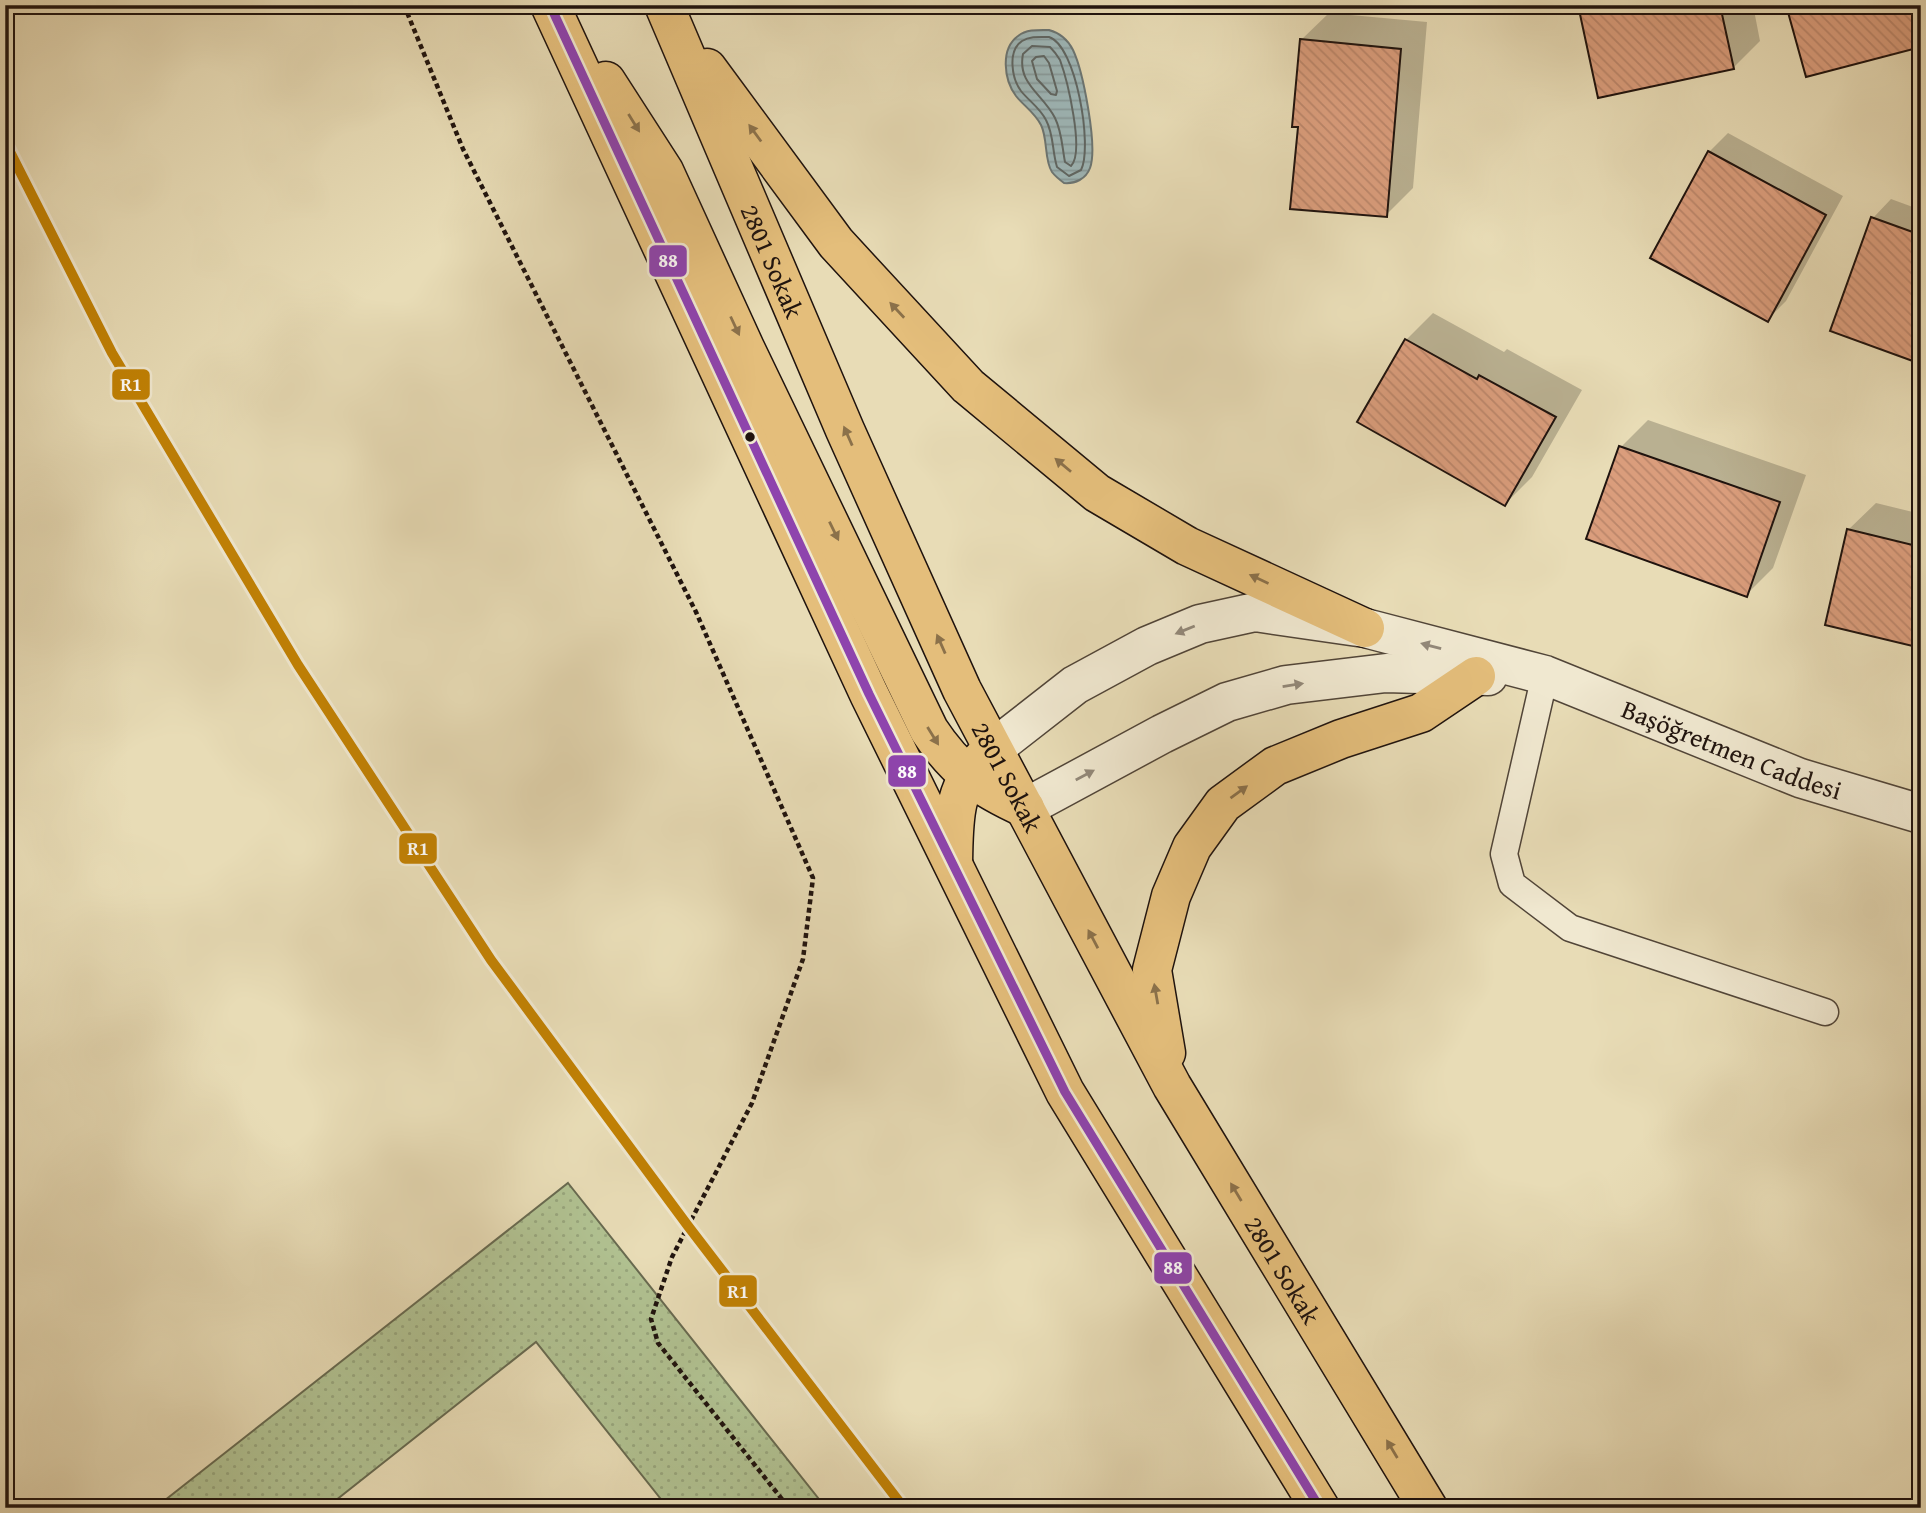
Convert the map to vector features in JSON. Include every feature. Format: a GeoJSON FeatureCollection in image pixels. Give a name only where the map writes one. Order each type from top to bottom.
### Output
{"type":"FeatureCollection","features":[{"type":"Feature","properties":{"kind":"main road"},"geometry":{"type":"LineString","coordinates":[[553,5],[664,171],[745,348],[925,721],[946,755],[980,762],[998,795],[1026,808]]}},
{"type":"Feature","properties":{"kind":"main road"},"geometry":{"type":"LineString","coordinates":[[553,5],[863,682],[1065,1093],[1320,1508]]}},
{"type":"Feature","properties":{"kind":"main road"},"geometry":{"type":"LineString","coordinates":[[666,11],[836,243],[968,386],[1097,493],[1187,546],[1365,628]]}},
{"type":"Feature","properties":{"kind":"main road","name":"2801 Sokak"},"geometry":{"type":"LineString","coordinates":[[666,11],[845,430],[962,690],[980,762]]}},
{"type":"Feature","properties":{"kind":"main road"},"geometry":{"type":"LineString","coordinates":[[1172,1086],[1152,970],[1171,896],[1192,847],[1223,804],[1275,766],[1341,739],[1421,713],[1476,676]]}},
{"type":"Feature","properties":{"kind":"main road"},"geometry":{"type":"LineString","coordinates":[[953,865],[954,818],[961,790],[980,762]]}},
{"type":"Feature","properties":{"kind":"main road","name":"2801 Sokak"},"geometry":{"type":"LineString","coordinates":[[1026,808],[1172,1086],[1428,1508]]}},
{"type":"Feature","properties":{"kind":"street","name":"Başöğretmen Caddesi"},"geometry":{"type":"LineString","coordinates":[[980,762],[1075,685],[1147,646],[1200,625],[1255,612],[1365,628],[1545,675],[1800,778],[1921,814]]}},
{"type":"Feature","properties":{"kind":"street"},"geometry":{"type":"LineString","coordinates":[[1026,808],[1227,702],[1286,685],[1386,673],[1545,675]]}},
{"type":"Feature","properties":{"kind":"lane"},"geometry":{"type":"LineString","coordinates":[[1545,675],[1504,854],[1512,884],[1570,928],[1825,1012]]}},
{"type":"Feature","properties":{"kind":"path"},"geometry":{"type":"LineString","coordinates":[[404,5],[463,149],[696,612],[813,878],[803,959],[752,1103],[672,1257],[651,1320],[658,1343],[789,1508]]}},
{"type":"Feature","properties":{"kind":"green space"},"geometry":{"type":"Polygon","coordinates":[[[568,1183],[826,1508],[668,1508],[536,1342],[326,1508],[155,1508],[568,1183]]]}},
{"type":"Feature","properties":{"kind":"water"},"geometry":{"type":"Polygon","coordinates":[[[1049,30],[1063,37],[1073,50],[1088,109],[1092,144],[1090,168],[1083,178],[1072,183],[1064,183],[1052,172],[1041,125],[1016,96],[1007,73],[1006,56],[1012,42],[1025,32],[1049,30]]]}},
{"type":"Feature","properties":{"kind":"building"},"geometry":{"type":"Polygon","coordinates":[[[1578,5],[1720,5],[1734,69],[1598,98],[1578,5]]]}},
{"type":"Feature","properties":{"kind":"building"},"geometry":{"type":"Polygon","coordinates":[[[1786,5],[1921,5],[1921,47],[1806,77],[1786,5]]]}},
{"type":"Feature","properties":{"kind":"building"},"geometry":{"type":"Polygon","coordinates":[[[1300,39],[1401,49],[1387,217],[1290,209],[1298,127],[1292,127],[1300,39]]]}},
{"type":"Feature","properties":{"kind":"building"},"geometry":{"type":"Polygon","coordinates":[[[1708,151],[1826,215],[1768,322],[1650,258],[1708,151]]]}},
{"type":"Feature","properties":{"kind":"building"},"geometry":{"type":"Polygon","coordinates":[[[1871,217],[1921,235],[1921,364],[1830,331],[1871,217]]]}},
{"type":"Feature","properties":{"kind":"building"},"geometry":{"type":"Polygon","coordinates":[[[1405,339],[1477,379],[1479,375],[1556,417],[1505,506],[1357,422],[1405,339]]]}},
{"type":"Feature","properties":{"kind":"building"},"geometry":{"type":"Polygon","coordinates":[[[1619,446],[1780,502],[1747,597],[1586,539],[1619,446]]]}},
{"type":"Feature","properties":{"kind":"building"},"geometry":{"type":"Polygon","coordinates":[[[1847,529],[1921,547],[1921,648],[1825,625],[1847,529]]]}},
{"type":"Feature","properties":{"kind":"transit line","name":"88"},"geometry":{"type":"LineString","coordinates":[[550,5],[869,694],[1065,1092],[1320,1508]]}},
{"type":"Feature","properties":{"kind":"transit line","name":"R1"},"geometry":{"type":"LineString","coordinates":[[5,142],[112,353],[298,665],[491,960],[688,1226],[904,1508]]}}]}
